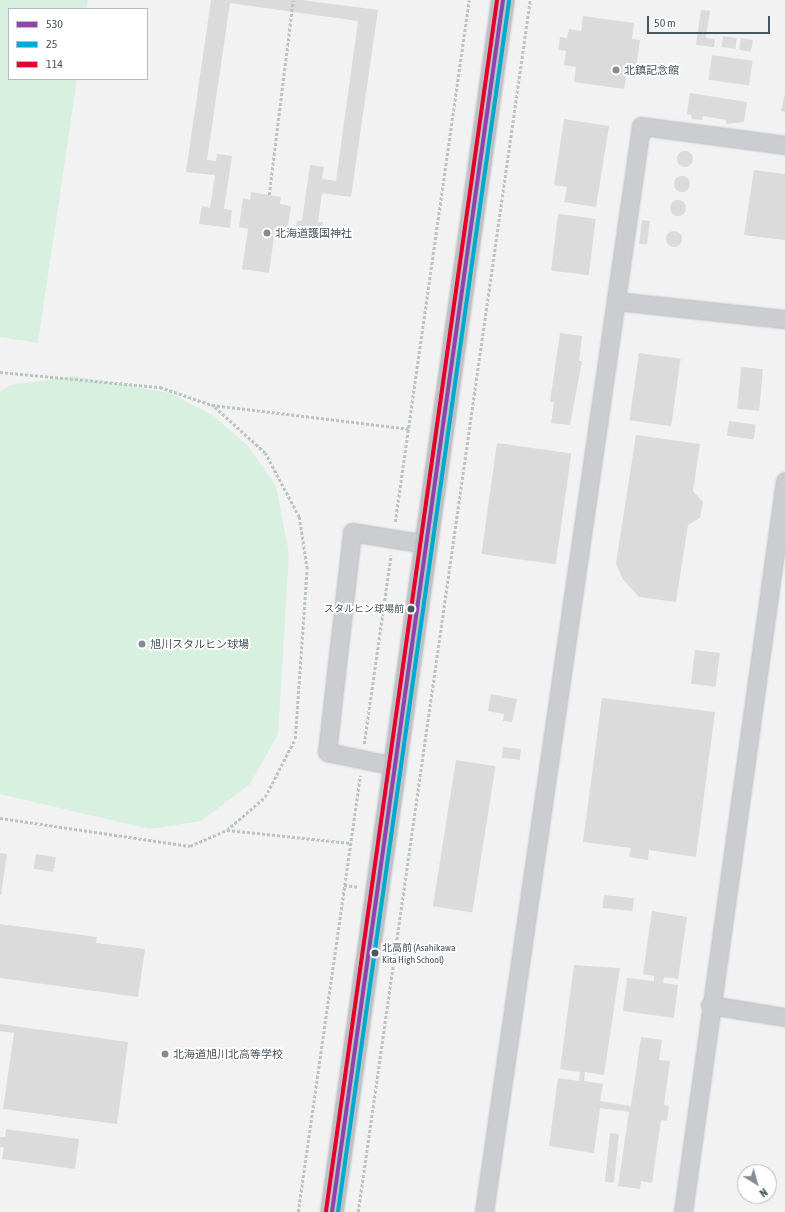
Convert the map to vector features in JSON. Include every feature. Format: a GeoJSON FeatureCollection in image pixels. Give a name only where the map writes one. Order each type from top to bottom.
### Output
{"type":"FeatureCollection","features":[{"type":"Feature","properties":{"kind":"highway"},"geometry":{"type":"LineString","coordinates":[[332,1212],[503,0]]}},
{"type":"Feature","properties":{"kind":"lane"},"geometry":{"type":"LineString","coordinates":[[484,1212],[641,126],[785,145]]}},
{"type":"Feature","properties":{"kind":"lane"},"geometry":{"type":"LineString","coordinates":[[616,301],[785,319]]}},
{"type":"Feature","properties":{"kind":"lane"},"geometry":{"type":"LineString","coordinates":[[683,1212],[710,1005],[785,481]]}},
{"type":"Feature","properties":{"kind":"lane"},"geometry":{"type":"LineString","coordinates":[[395,766],[327,752],[352,532],[426,544]]}},
{"type":"Feature","properties":{"kind":"lane"},"geometry":{"type":"LineString","coordinates":[[710,1005],[785,1017]]}},
{"type":"Feature","properties":{"kind":"path"},"geometry":{"type":"LineString","coordinates":[[269,195],[293,0]]}},
{"type":"Feature","properties":{"kind":"path"},"geometry":{"type":"LineString","coordinates":[[394,529],[469,0]]}},
{"type":"Feature","properties":{"kind":"path"},"geometry":{"type":"LineString","coordinates":[[358,1212],[530,0]]}},
{"type":"Feature","properties":{"kind":"path"},"geometry":{"type":"LineString","coordinates":[[0,372],[160,387],[212,405],[408,429]]}},
{"type":"Feature","properties":{"kind":"path"},"geometry":{"type":"LineString","coordinates":[[0,818],[190,846],[228,830],[265,797],[295,739],[307,569],[298,517],[265,453],[212,405]]}},
{"type":"Feature","properties":{"kind":"path"},"geometry":{"type":"LineString","coordinates":[[363,751],[391,552]]}},
{"type":"Feature","properties":{"kind":"path"},"geometry":{"type":"LineString","coordinates":[[298,1212],[361,766]]}},
{"type":"Feature","properties":{"kind":"path"},"geometry":{"type":"LineString","coordinates":[[228,830],[350,843]]}},
{"type":"Feature","properties":{"kind":"green space"},"geometry":{"type":"Polygon","coordinates":[[[0,0],[88,0],[87,8],[8,8],[8,80],[77,80],[38,343],[0,337],[0,0]]]}},
{"type":"Feature","properties":{"kind":"green space","name":"旭川スタルヒン球場"},"geometry":{"type":"Polygon","coordinates":[[[73,376],[170,393],[214,416],[248,446],[276,486],[289,554],[278,734],[250,784],[201,821],[149,829],[0,794],[0,392],[11,385],[73,376]]]}},
{"type":"Feature","properties":{"kind":"building","name":"北海道護国神社"},"geometry":{"type":"Polygon","coordinates":[[[211,0],[302,0],[378,10],[351,197],[322,193],[318,222],[323,222],[321,237],[295,234],[297,221],[302,221],[310,165],[324,167],[322,179],[336,181],[358,21],[230,3],[207,160],[216,161],[217,154],[232,156],[224,209],[232,210],[230,228],[199,224],[202,206],[210,208],[215,175],[186,172],[211,0]]]}},
{"type":"Feature","properties":{"kind":"building"},"geometry":{"type":"Polygon","coordinates":[[[701,10],[710,11],[706,38],[715,39],[714,47],[696,45],[701,10]]]}},
{"type":"Feature","properties":{"kind":"building"},"geometry":{"type":"Polygon","coordinates":[[[583,16],[634,23],[632,39],[640,40],[635,75],[627,73],[624,89],[574,82],[576,67],[564,65],[566,51],[558,50],[560,37],[567,38],[569,29],[581,31],[583,16]]]}},
{"type":"Feature","properties":{"kind":"building"},"geometry":{"type":"Polygon","coordinates":[[[723,36],[737,38],[735,49],[721,47],[723,36]]]}},
{"type":"Feature","properties":{"kind":"building"},"geometry":{"type":"Polygon","coordinates":[[[741,38],[753,40],[751,52],[739,50],[741,38]]]}},
{"type":"Feature","properties":{"kind":"building"},"geometry":{"type":"Polygon","coordinates":[[[712,55],[753,61],[749,85],[709,80],[712,55]]]}},
{"type":"Feature","properties":{"kind":"building"},"geometry":{"type":"Polygon","coordinates":[[[690,93],[747,102],[744,122],[726,124],[726,120],[703,116],[702,120],[691,119],[692,115],[687,114],[690,93]]]}},
{"type":"Feature","properties":{"kind":"building"},"geometry":{"type":"Polygon","coordinates":[[[785,93],[785,112],[781,111],[785,93]]]}},
{"type":"Feature","properties":{"kind":"building"},"geometry":{"type":"Polygon","coordinates":[[[564,119],[609,126],[596,207],[564,202],[567,187],[554,185],[564,119]]]}},
{"type":"Feature","properties":{"kind":"building"},"geometry":{"type":"Polygon","coordinates":[[[682,151],[688,151],[693,156],[691,165],[688,167],[682,167],[677,162],[677,156],[682,151]]]}},
{"type":"Feature","properties":{"kind":"building"},"geometry":{"type":"Polygon","coordinates":[[[754,170],[785,174],[785,240],[744,235],[754,170]]]}},
{"type":"Feature","properties":{"kind":"building"},"geometry":{"type":"Polygon","coordinates":[[[679,176],[685,176],[690,181],[688,190],[685,192],[679,192],[674,187],[674,181],[679,176]]]}},
{"type":"Feature","properties":{"kind":"building","name":"北海道護国神社"},"geometry":{"type":"Polygon","coordinates":[[[251,192],[281,197],[280,204],[291,206],[286,239],[274,237],[269,273],[242,269],[248,229],[239,227],[243,198],[250,200],[251,192]]]}},
{"type":"Feature","properties":{"kind":"building"},"geometry":{"type":"Polygon","coordinates":[[[675,200],[681,200],[686,205],[684,214],[681,216],[675,216],[670,211],[670,205],[675,200]]]}},
{"type":"Feature","properties":{"kind":"building"},"geometry":{"type":"Polygon","coordinates":[[[558,214],[596,219],[589,275],[551,271],[558,214]]]}},
{"type":"Feature","properties":{"kind":"building"},"geometry":{"type":"Polygon","coordinates":[[[642,220],[650,221],[647,245],[639,244],[642,220]]]}},
{"type":"Feature","properties":{"kind":"building"},"geometry":{"type":"Polygon","coordinates":[[[671,231],[677,231],[682,236],[680,245],[677,247],[671,247],[666,242],[666,236],[671,231]]]}},
{"type":"Feature","properties":{"kind":"building"},"geometry":{"type":"Polygon","coordinates":[[[560,333],[582,336],[579,361],[582,361],[570,425],[551,423],[554,402],[550,402],[560,333]]]}},
{"type":"Feature","properties":{"kind":"building"},"geometry":{"type":"Polygon","coordinates":[[[639,353],[681,359],[671,426],[630,420],[639,353]]]}},
{"type":"Feature","properties":{"kind":"building"},"geometry":{"type":"Polygon","coordinates":[[[741,367],[763,369],[759,411],[737,409],[741,367]]]}},
{"type":"Feature","properties":{"kind":"building"},"geometry":{"type":"Polygon","coordinates":[[[729,421],[756,425],[754,440],[727,436],[729,421]]]}},
{"type":"Feature","properties":{"kind":"building"},"geometry":{"type":"Polygon","coordinates":[[[636,435],[700,444],[693,491],[703,502],[700,518],[688,525],[676,602],[639,597],[622,578],[616,563],[636,435]]]}},
{"type":"Feature","properties":{"kind":"building"},"geometry":{"type":"Polygon","coordinates":[[[497,443],[571,453],[556,564],[481,554],[497,443]]]}},
{"type":"Feature","properties":{"kind":"building"},"geometry":{"type":"Polygon","coordinates":[[[695,650],[720,653],[716,687],[691,684],[695,650]]]}},
{"type":"Feature","properties":{"kind":"building"},"geometry":{"type":"Polygon","coordinates":[[[491,694],[517,699],[512,722],[503,721],[504,714],[488,711],[491,694]]]}},
{"type":"Feature","properties":{"kind":"building"},"geometry":{"type":"Polygon","coordinates":[[[602,698],[715,712],[696,857],[649,850],[648,860],[629,857],[631,848],[583,842],[602,698]]]}},
{"type":"Feature","properties":{"kind":"building"},"geometry":{"type":"Polygon","coordinates":[[[503,747],[521,749],[520,760],[502,758],[503,747]]]}},
{"type":"Feature","properties":{"kind":"building"},"geometry":{"type":"Polygon","coordinates":[[[456,760],[496,766],[472,912],[433,906],[456,760]]]}},
{"type":"Feature","properties":{"kind":"building"},"geometry":{"type":"Polygon","coordinates":[[[0,853],[7,854],[1,895],[0,895],[0,853]]]}},
{"type":"Feature","properties":{"kind":"building"},"geometry":{"type":"Polygon","coordinates":[[[36,854],[56,857],[53,872],[34,869],[36,854]]]}},
{"type":"Feature","properties":{"kind":"building"},"geometry":{"type":"Polygon","coordinates":[[[604,895],[634,898],[632,911],[603,908],[604,895]]]}},
{"type":"Feature","properties":{"kind":"building"},"geometry":{"type":"Polygon","coordinates":[[[652,911],[687,917],[678,979],[664,977],[663,983],[678,985],[674,1018],[623,1011],[627,978],[654,981],[654,976],[643,974],[652,911]]]}},
{"type":"Feature","properties":{"kind":"building"},"geometry":{"type":"Polygon","coordinates":[[[0,924],[97,937],[96,943],[145,949],[138,997],[0,978],[0,924]]]}},
{"type":"Feature","properties":{"kind":"building"},"geometry":{"type":"Polygon","coordinates":[[[574,965],[620,968],[604,1075],[585,1072],[584,1081],[603,1084],[600,1101],[631,1106],[641,1037],[662,1040],[659,1060],[670,1061],[664,1105],[669,1106],[667,1121],[661,1120],[652,1183],[641,1181],[640,1189],[618,1186],[629,1112],[600,1108],[594,1153],[549,1146],[558,1078],[579,1081],[580,1072],[560,1069],[574,965]]]}},
{"type":"Feature","properties":{"kind":"building"},"geometry":{"type":"Polygon","coordinates":[[[0,1024],[128,1042],[117,1124],[3,1109],[14,1033],[0,1031],[0,1024]]]}},
{"type":"Feature","properties":{"kind":"building"},"geometry":{"type":"Polygon","coordinates":[[[6,1129],[79,1139],[75,1169],[2,1159],[4,1147],[0,1147],[0,1137],[5,1137],[6,1129]]]}},
{"type":"Feature","properties":{"kind":"building"},"geometry":{"type":"Polygon","coordinates":[[[610,1133],[619,1134],[614,1183],[605,1182],[610,1133]]]}},
{"type":"Feature","properties":{"kind":"transit line","name":"114"},"geometry":{"type":"LineString","coordinates":[[326,1211],[497,0]]}},
{"type":"Feature","properties":{"kind":"transit line","name":"530"},"geometry":{"type":"LineString","coordinates":[[332,1212],[503,0]]}},
{"type":"Feature","properties":{"kind":"transit line","name":"25"},"geometry":{"type":"LineString","coordinates":[[338,1212],[509,1]]}},
{"type":"Feature","properties":{"kind":"place","name":"北鎮記念館"},"geometry":{"type":"Point","coordinates":[616,70]}},
{"type":"Feature","properties":{"kind":"place","name":"北海道護国神社"},"geometry":{"type":"Point","coordinates":[267,233]}},
{"type":"Feature","properties":{"kind":"place","name":"スタルヒン球場前"},"geometry":{"type":"Point","coordinates":[411,609]}},
{"type":"Feature","properties":{"kind":"place","name":"旭川スタルヒン球場"},"geometry":{"type":"Point","coordinates":[142,644]}},
{"type":"Feature","properties":{"kind":"place","name":"北高前 (Asahikawa Kita High School)"},"geometry":{"type":"Point","coordinates":[375,953]}},
{"type":"Feature","properties":{"kind":"place","name":"北海道旭川北高等学校"},"geometry":{"type":"Point","coordinates":[165,1054]}}]}
